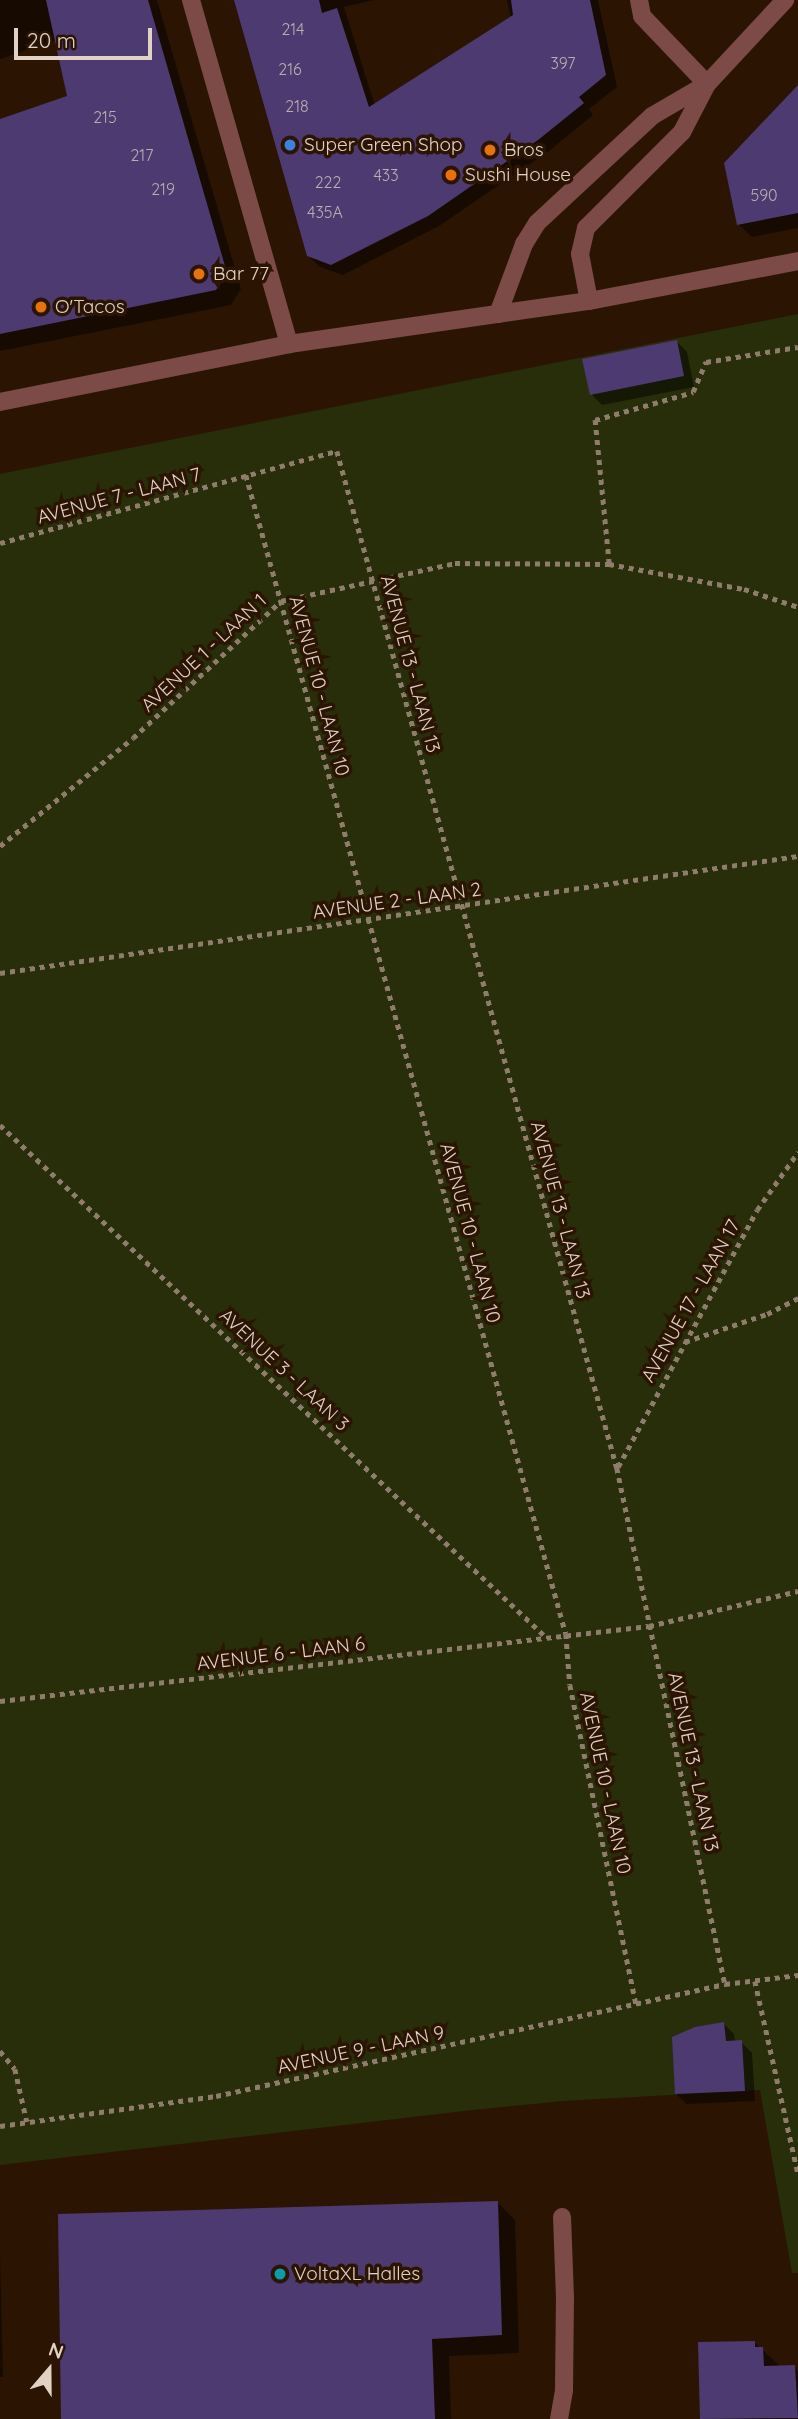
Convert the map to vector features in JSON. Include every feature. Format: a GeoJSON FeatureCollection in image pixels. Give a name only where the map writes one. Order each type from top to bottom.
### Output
{"type":"FeatureCollection","features":[{"type":"Feature","properties":{"kind":"street"},"geometry":{"type":"LineString","coordinates":[[191,0],[289,344]]}},
{"type":"Feature","properties":{"kind":"street"},"geometry":{"type":"LineString","coordinates":[[639,0],[642,16],[707,84]]}},
{"type":"Feature","properties":{"kind":"street"},"geometry":{"type":"LineString","coordinates":[[589,301],[580,254],[586,228],[682,132],[707,84],[785,0]]}},
{"type":"Feature","properties":{"kind":"street"},"geometry":{"type":"LineString","coordinates":[[498,314],[524,244],[537,223],[652,116],[707,84]]}},
{"type":"Feature","properties":{"kind":"street"},"geometry":{"type":"LineString","coordinates":[[0,402],[289,344],[589,301],[798,261]]}},
{"type":"Feature","properties":{"kind":"street"},"geometry":{"type":"LineString","coordinates":[[559,2419],[564,2390],[562,2217]]}},
{"type":"Feature","properties":{"kind":"path"},"geometry":{"type":"LineString","coordinates":[[609,564],[595,420],[693,392],[706,362],[798,347]]}},
{"type":"Feature","properties":{"kind":"path","name":"AVENUE 7 - LAAN 7"},"geometry":{"type":"LineString","coordinates":[[0,543],[337,451]]}},
{"type":"Feature","properties":{"kind":"path","name":"AVENUE 13 - LAAN 13"},"geometry":{"type":"LineString","coordinates":[[337,451],[617,1468],[725,1984]]}},
{"type":"Feature","properties":{"kind":"path","name":"AVENUE 10 - LAAN 10"},"geometry":{"type":"LineString","coordinates":[[246,475],[566,1634],[570,1685],[636,2004]]}},
{"type":"Feature","properties":{"kind":"path","name":"AVENUE 1 - LAAN 1"},"geometry":{"type":"LineString","coordinates":[[0,846],[133,738],[281,601],[455,563],[609,564],[744,589],[798,607]]}},
{"type":"Feature","properties":{"kind":"path","name":"AVENUE 2 - LAAN 2"},"geometry":{"type":"LineString","coordinates":[[0,973],[798,856]]}},
{"type":"Feature","properties":{"kind":"path","name":"AVENUE 3 - LAAN 3"},"geometry":{"type":"LineString","coordinates":[[0,1125],[546,1637]]}},
{"type":"Feature","properties":{"kind":"path","name":"AVENUE 17 - LAAN 17"},"geometry":{"type":"LineString","coordinates":[[617,1468],[757,1210],[798,1152]]}},
{"type":"Feature","properties":{"kind":"path"},"geometry":{"type":"LineString","coordinates":[[684,1342],[767,1314],[798,1298]]}},
{"type":"Feature","properties":{"kind":"path","name":"AVENUE 6 - LAAN 6"},"geometry":{"type":"LineString","coordinates":[[0,1701],[649,1626],[798,1591]]}},
{"type":"Feature","properties":{"kind":"path","name":"AVENUE 9 - LAAN 9"},"geometry":{"type":"LineString","coordinates":[[0,2126],[216,2096],[725,1984],[798,1975]]}},
{"type":"Feature","properties":{"kind":"path"},"geometry":{"type":"LineString","coordinates":[[755,1981],[798,2173]]}},
{"type":"Feature","properties":{"kind":"path"},"geometry":{"type":"LineString","coordinates":[[0,2051],[15,2069],[27,2122]]}},
{"type":"Feature","properties":{"kind":"green space"},"geometry":{"type":"Polygon","coordinates":[[[798,314],[798,2273],[792,2273],[760,2090],[563,2101],[0,2165],[0,474],[798,314]]]}},
{"type":"Feature","properties":{"kind":"building"},"geometry":{"type":"Polygon","coordinates":[[[46,0],[148,0],[227,273],[216,290],[0,334],[0,119],[67,96],[46,0]]]}},
{"type":"Feature","properties":{"kind":"building"},"geometry":{"type":"Polygon","coordinates":[[[234,0],[319,0],[322,13],[337,8],[369,107],[513,15],[511,0],[590,0],[606,75],[579,97],[584,103],[538,140],[428,216],[331,265],[307,256],[234,0]]]}},
{"type":"Feature","properties":{"kind":"building"},"geometry":{"type":"Polygon","coordinates":[[[798,85],[798,213],[737,225],[724,163],[798,85]]]}},
{"type":"Feature","properties":{"kind":"building"},"geometry":{"type":"Polygon","coordinates":[[[677,340],[684,376],[590,395],[582,359],[677,340]]]}},
{"type":"Feature","properties":{"kind":"building"},"geometry":{"type":"Polygon","coordinates":[[[724,2022],[726,2041],[742,2040],[745,2091],[675,2094],[672,2037],[695,2027],[724,2022]]]}},
{"type":"Feature","properties":{"kind":"building","name":"VoltaXL Halles"},"geometry":{"type":"Polygon","coordinates":[[[498,2201],[502,2335],[432,2339],[435,2419],[61,2419],[58,2214],[498,2201]]]}},
{"type":"Feature","properties":{"kind":"building"},"geometry":{"type":"Polygon","coordinates":[[[755,2341],[755,2347],[763,2347],[764,2366],[795,2365],[798,2418],[700,2419],[698,2342],[755,2341]]]}},
{"type":"Feature","properties":{"kind":"place","name":"Super Green Shop"},"geometry":{"type":"Point","coordinates":[290,145]}},
{"type":"Feature","properties":{"kind":"place","name":"Bros"},"geometry":{"type":"Point","coordinates":[490,150]}},
{"type":"Feature","properties":{"kind":"place","name":"Sushi House"},"geometry":{"type":"Point","coordinates":[451,175]}},
{"type":"Feature","properties":{"kind":"place","name":"Bar 77"},"geometry":{"type":"Point","coordinates":[199,274]}},
{"type":"Feature","properties":{"kind":"place","name":"O'Tacos"},"geometry":{"type":"Point","coordinates":[41,307]}},
{"type":"Feature","properties":{"kind":"place","name":"VoltaXL Halles"},"geometry":{"type":"Point","coordinates":[280,2274]}}]}
